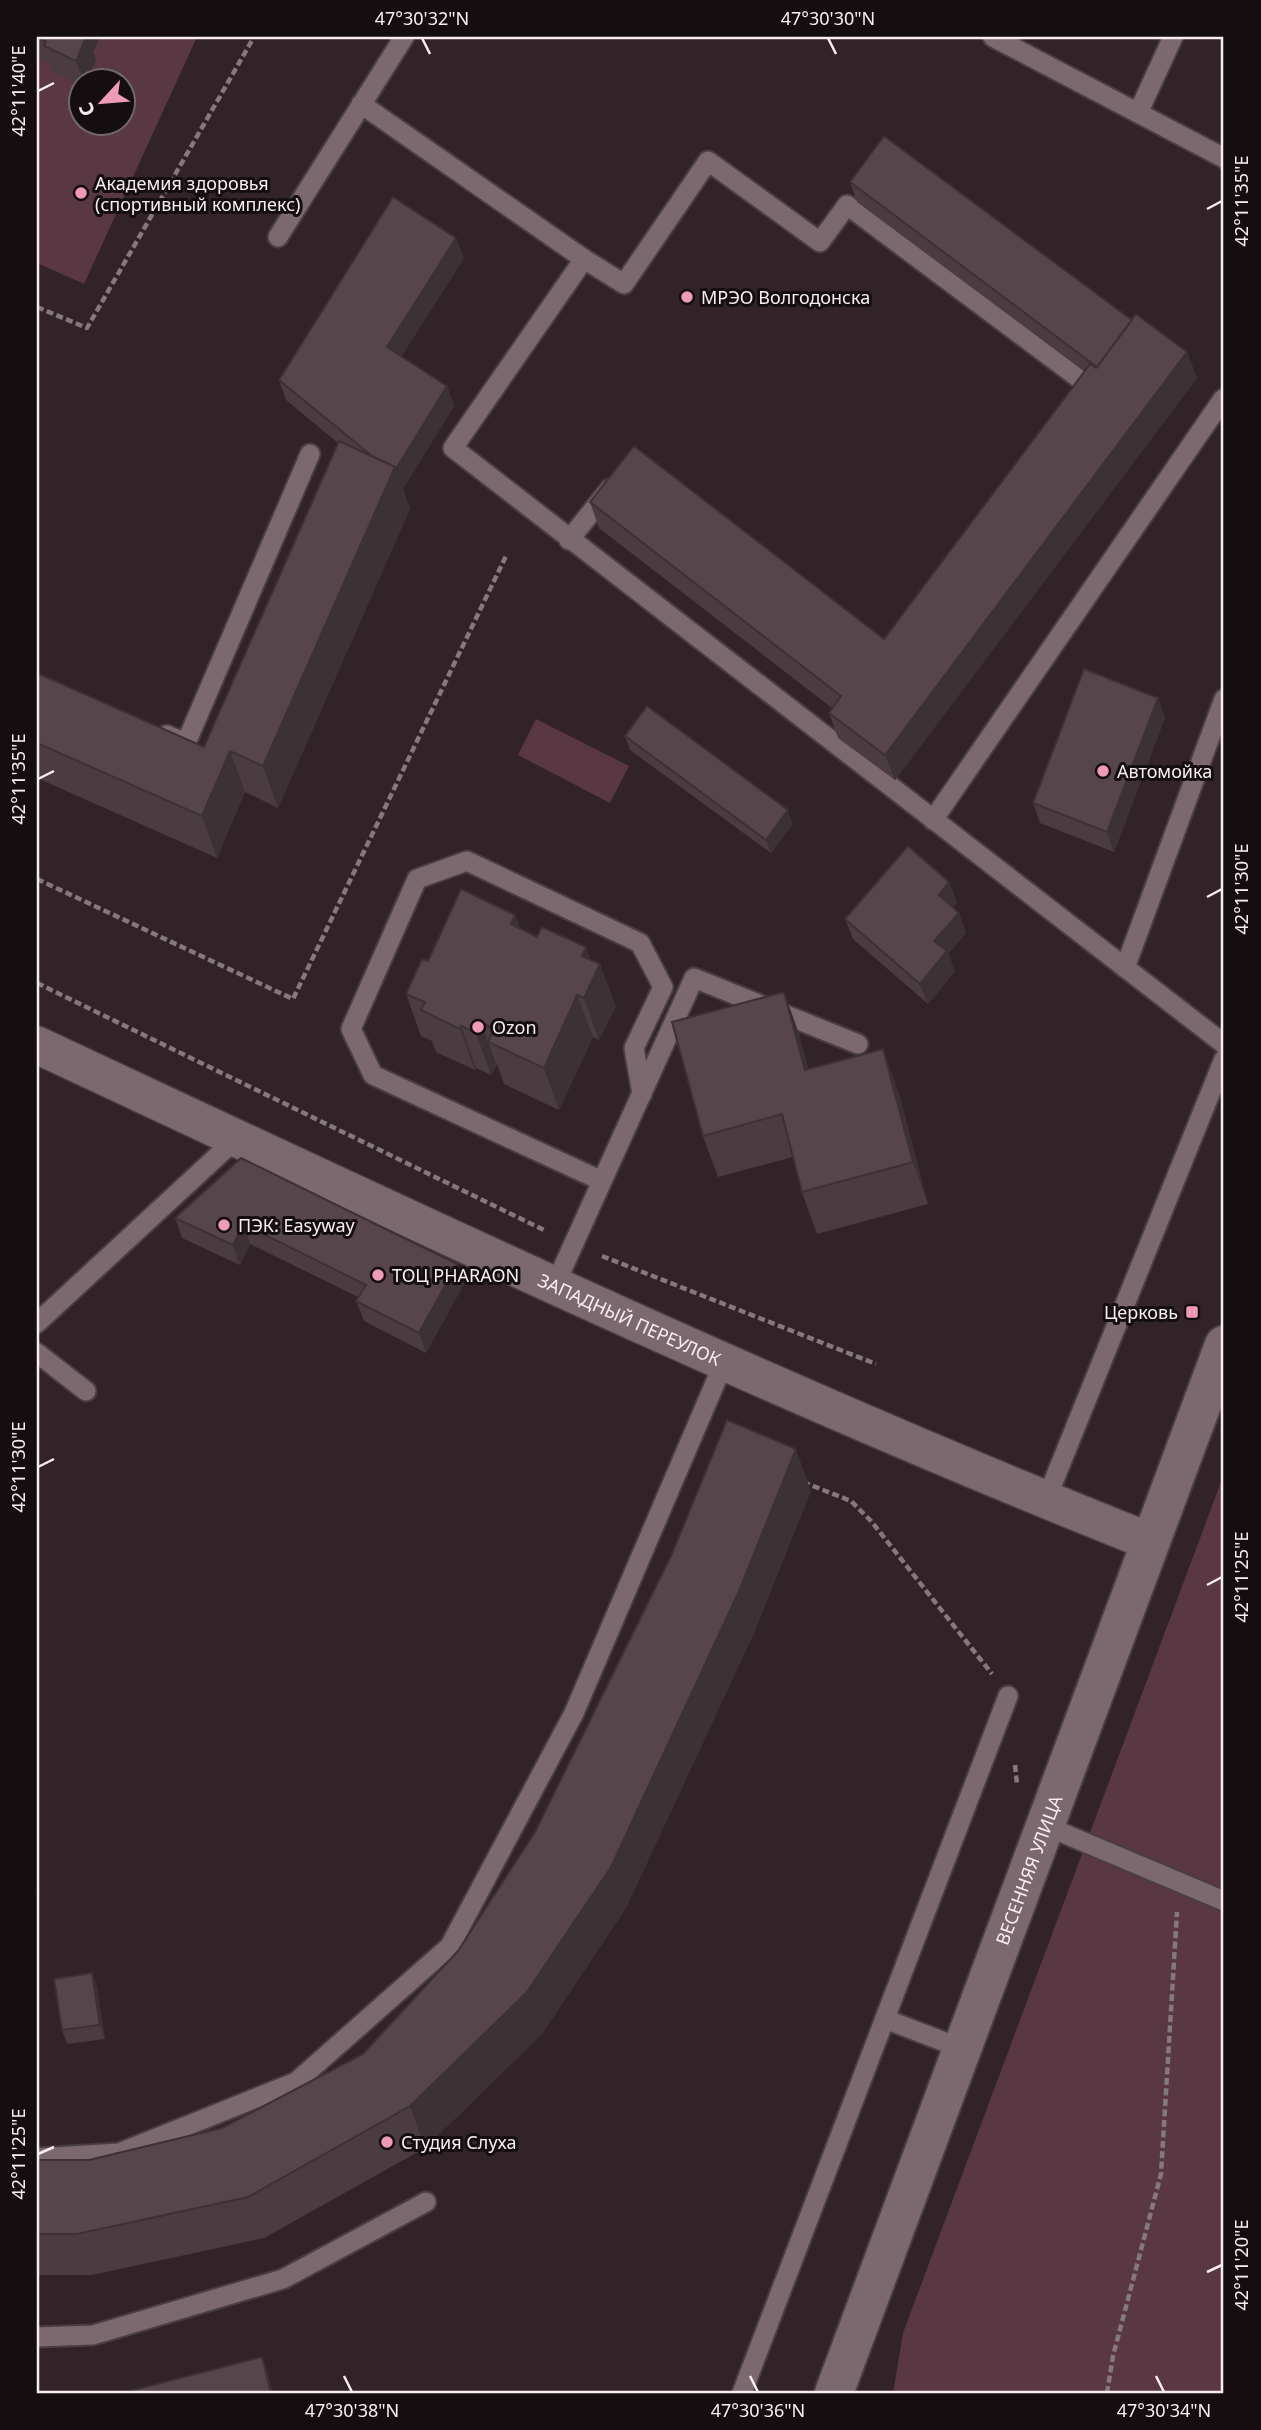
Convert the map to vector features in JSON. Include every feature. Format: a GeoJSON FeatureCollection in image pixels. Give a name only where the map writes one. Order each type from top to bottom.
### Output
{"type":"FeatureCollection","features":[{"type":"Feature","properties":{"kind":"street","name":"ЗАПАДНЫЙ ПЕРЕУЛОК"},"geometry":{"type":"LineString","coordinates":[[37,1045],[555,1286],[1046,1500],[1151,1542]]}},
{"type":"Feature","properties":{"kind":"street","name":"ВЕСЕННЯЯ УЛИЦА"},"geometry":{"type":"LineString","coordinates":[[834,2393],[1224,1345]]}},
{"type":"Feature","properties":{"kind":"lane"},"geometry":{"type":"LineString","coordinates":[[278,237],[404,37]]}},
{"type":"Feature","properties":{"kind":"lane"},"geometry":{"type":"LineString","coordinates":[[993,37],[1224,158]]}},
{"type":"Feature","properties":{"kind":"lane"},"geometry":{"type":"LineString","coordinates":[[1138,113],[1173,37]]}},
{"type":"Feature","properties":{"kind":"lane"},"geometry":{"type":"LineString","coordinates":[[361,104],[624,284],[708,161],[820,242],[847,205],[1092,388],[1076,411]]}},
{"type":"Feature","properties":{"kind":"lane"},"geometry":{"type":"LineString","coordinates":[[584,259],[453,448],[1224,1044]]}},
{"type":"Feature","properties":{"kind":"lane"},"geometry":{"type":"LineString","coordinates":[[933,820],[1223,399]]}},
{"type":"Feature","properties":{"kind":"lane"},"geometry":{"type":"LineString","coordinates":[[149,727],[186,743],[310,454]]}},
{"type":"Feature","properties":{"kind":"lane"},"geometry":{"type":"LineString","coordinates":[[569,540],[618,478]]}},
{"type":"Feature","properties":{"kind":"lane"},"geometry":{"type":"LineString","coordinates":[[1125,968],[1224,699]]}},
{"type":"Feature","properties":{"kind":"lane"},"geometry":{"type":"LineString","coordinates":[[602,1181],[373,1075],[351,1029],[417,879],[467,861],[640,943],[663,987],[634,1048],[642,1094]]}},
{"type":"Feature","properties":{"kind":"lane"},"geometry":{"type":"LineString","coordinates":[[555,1286],[694,978],[858,1044]]}},
{"type":"Feature","properties":{"kind":"lane"},"geometry":{"type":"LineString","coordinates":[[1046,1500],[1224,1059]]}},
{"type":"Feature","properties":{"kind":"lane"},"geometry":{"type":"LineString","coordinates":[[37,1323],[237,1138]]}},
{"type":"Feature","properties":{"kind":"lane"},"geometry":{"type":"LineString","coordinates":[[37,1353],[86,1391]]}},
{"type":"Feature","properties":{"kind":"lane"},"geometry":{"type":"LineString","coordinates":[[37,2158],[119,2153],[296,2082],[450,1946],[574,1713],[725,1360]]}},
{"type":"Feature","properties":{"kind":"lane"},"geometry":{"type":"LineString","coordinates":[[742,2393],[1008,1696]]}},
{"type":"Feature","properties":{"kind":"lane"},"geometry":{"type":"LineString","coordinates":[[1046,1826],[1224,1901]]}},
{"type":"Feature","properties":{"kind":"lane"},"geometry":{"type":"LineString","coordinates":[[885,2019],[963,2049]]}},
{"type":"Feature","properties":{"kind":"lane"},"geometry":{"type":"LineString","coordinates":[[37,2337],[93,2335],[283,2279],[426,2202]]}},
{"type":"Feature","properties":{"kind":"path"},"geometry":{"type":"LineString","coordinates":[[37,307],[87,328],[254,37]]}},
{"type":"Feature","properties":{"kind":"path"},"geometry":{"type":"LineString","coordinates":[[37,879],[293,999],[506,556]]}},
{"type":"Feature","properties":{"kind":"path"},"geometry":{"type":"LineString","coordinates":[[37,983],[573,1244],[876,1364]]}},
{"type":"Feature","properties":{"kind":"path"},"geometry":{"type":"LineString","coordinates":[[802,1481],[851,1501],[871,1521],[1008,1696]]}},
{"type":"Feature","properties":{"kind":"path"},"geometry":{"type":"LineString","coordinates":[[1014,1757],[1021,1810],[1046,1826]]}},
{"type":"Feature","properties":{"kind":"path"},"geometry":{"type":"LineString","coordinates":[[1107,2393],[1113,2356],[1161,2174],[1179,1883]]}},
{"type":"Feature","properties":{"kind":"shaded area","name":"Академия здоровья (спортивный комплекс)"},"geometry":{"type":"Polygon","coordinates":[[[37,37],[197,37],[84,284],[37,263],[37,37]]]}},
{"type":"Feature","properties":{"kind":"shaded area"},"geometry":{"type":"Polygon","coordinates":[[[536,719],[629,766],[610,803],[518,755],[536,719]]]}},
{"type":"Feature","properties":{"kind":"shaded area"},"geometry":{"type":"Polygon","coordinates":[[[1224,1474],[1224,2393],[893,2393],[903,2333],[1224,1474]]]}},
{"type":"Feature","properties":{"kind":"building"},"geometry":{"type":"Polygon","coordinates":[[[37,37],[86,37],[76,61],[44,46],[46,41],[37,37]]]}},
{"type":"Feature","properties":{"kind":"building"},"geometry":{"type":"Polygon","coordinates":[[[884,136],[1132,320],[1097,367],[850,182],[884,136]]]}},
{"type":"Feature","properties":{"kind":"building"},"geometry":{"type":"Polygon","coordinates":[[[393,197],[456,238],[387,347],[447,386],[396,469],[372,456],[279,380],[393,197]]]}},
{"type":"Feature","properties":{"kind":"building"},"geometry":{"type":"Polygon","coordinates":[[[1136,314],[1187,352],[885,755],[829,713],[841,696],[590,502],[634,446],[884,639],[1090,364],[1096,368],[1136,314]]]}},
{"type":"Feature","properties":{"kind":"building"},"geometry":{"type":"Polygon","coordinates":[[[339,441],[395,467],[263,766],[230,751],[202,816],[37,743],[37,673],[204,747],[339,441]]]}},
{"type":"Feature","properties":{"kind":"building","name":"Автомойка"},"geometry":{"type":"Polygon","coordinates":[[[1084,669],[1158,698],[1107,832],[1033,803],[1084,669]]]}},
{"type":"Feature","properties":{"kind":"building"},"geometry":{"type":"Polygon","coordinates":[[[647,706],[788,810],[766,840],[625,736],[647,706]]]}},
{"type":"Feature","properties":{"kind":"building"},"geometry":{"type":"Polygon","coordinates":[[[908,846],[949,882],[939,895],[959,913],[934,941],[947,951],[920,984],[845,919],[908,846]]]}},
{"type":"Feature","properties":{"kind":"building"},"geometry":{"type":"Polygon","coordinates":[[[461,889],[515,915],[511,924],[537,937],[542,927],[586,947],[582,956],[600,964],[584,998],[577,995],[544,1068],[488,1042],[494,1029],[481,1022],[476,1033],[461,1026],[460,1029],[421,1010],[425,1002],[406,994],[422,959],[428,961],[461,889]]]}},
{"type":"Feature","properties":{"kind":"building"},"geometry":{"type":"Polygon","coordinates":[[[784,992],[805,1070],[883,1049],[913,1162],[802,1192],[782,1114],[703,1136],[672,1022],[784,992]]]}},
{"type":"Feature","properties":{"kind":"building","name":"ТОЦ PHARAON"},"geometry":{"type":"Polygon","coordinates":[[[241,1158],[457,1264],[419,1333],[356,1301],[366,1285],[243,1224],[233,1245],[175,1218],[241,1158]]]}},
{"type":"Feature","properties":{"kind":"building"},"geometry":{"type":"Polygon","coordinates":[[[727,1420],[796,1449],[739,1591],[611,1867],[527,1992],[410,2106],[248,2197],[77,2234],[37,2234],[37,2160],[89,2160],[222,2128],[363,2054],[458,1951],[535,1832],[671,1556],[727,1420]]]}},
{"type":"Feature","properties":{"kind":"building"},"geometry":{"type":"Polygon","coordinates":[[[92,1973],[100,2025],[62,2030],[54,1979],[92,1973]]]}},
{"type":"Feature","properties":{"kind":"building"},"geometry":{"type":"Polygon","coordinates":[[[262,2357],[271,2393],[130,2391],[262,2357]]]}},
{"type":"Feature","properties":{"kind":"place","name":"Академия здоровья (спортивный комплекс)"},"geometry":{"type":"Point","coordinates":[81,193]}},
{"type":"Feature","properties":{"kind":"place","name":"МРЭО Волгодонска"},"geometry":{"type":"Point","coordinates":[687,297]}},
{"type":"Feature","properties":{"kind":"place","name":"Автомойка"},"geometry":{"type":"Point","coordinates":[1103,771]}},
{"type":"Feature","properties":{"kind":"place","name":"Ozon"},"geometry":{"type":"Point","coordinates":[478,1027]}},
{"type":"Feature","properties":{"kind":"place","name":"ПЭК: Easyway"},"geometry":{"type":"Point","coordinates":[224,1225]}},
{"type":"Feature","properties":{"kind":"place","name":"ТОЦ PHARAON"},"geometry":{"type":"Point","coordinates":[378,1275]}},
{"type":"Feature","properties":{"kind":"place","name":"Церковь"},"geometry":{"type":"Point","coordinates":[1192,1312]}},
{"type":"Feature","properties":{"kind":"place","name":"Студия Слуха"},"geometry":{"type":"Point","coordinates":[387,2142]}}]}
